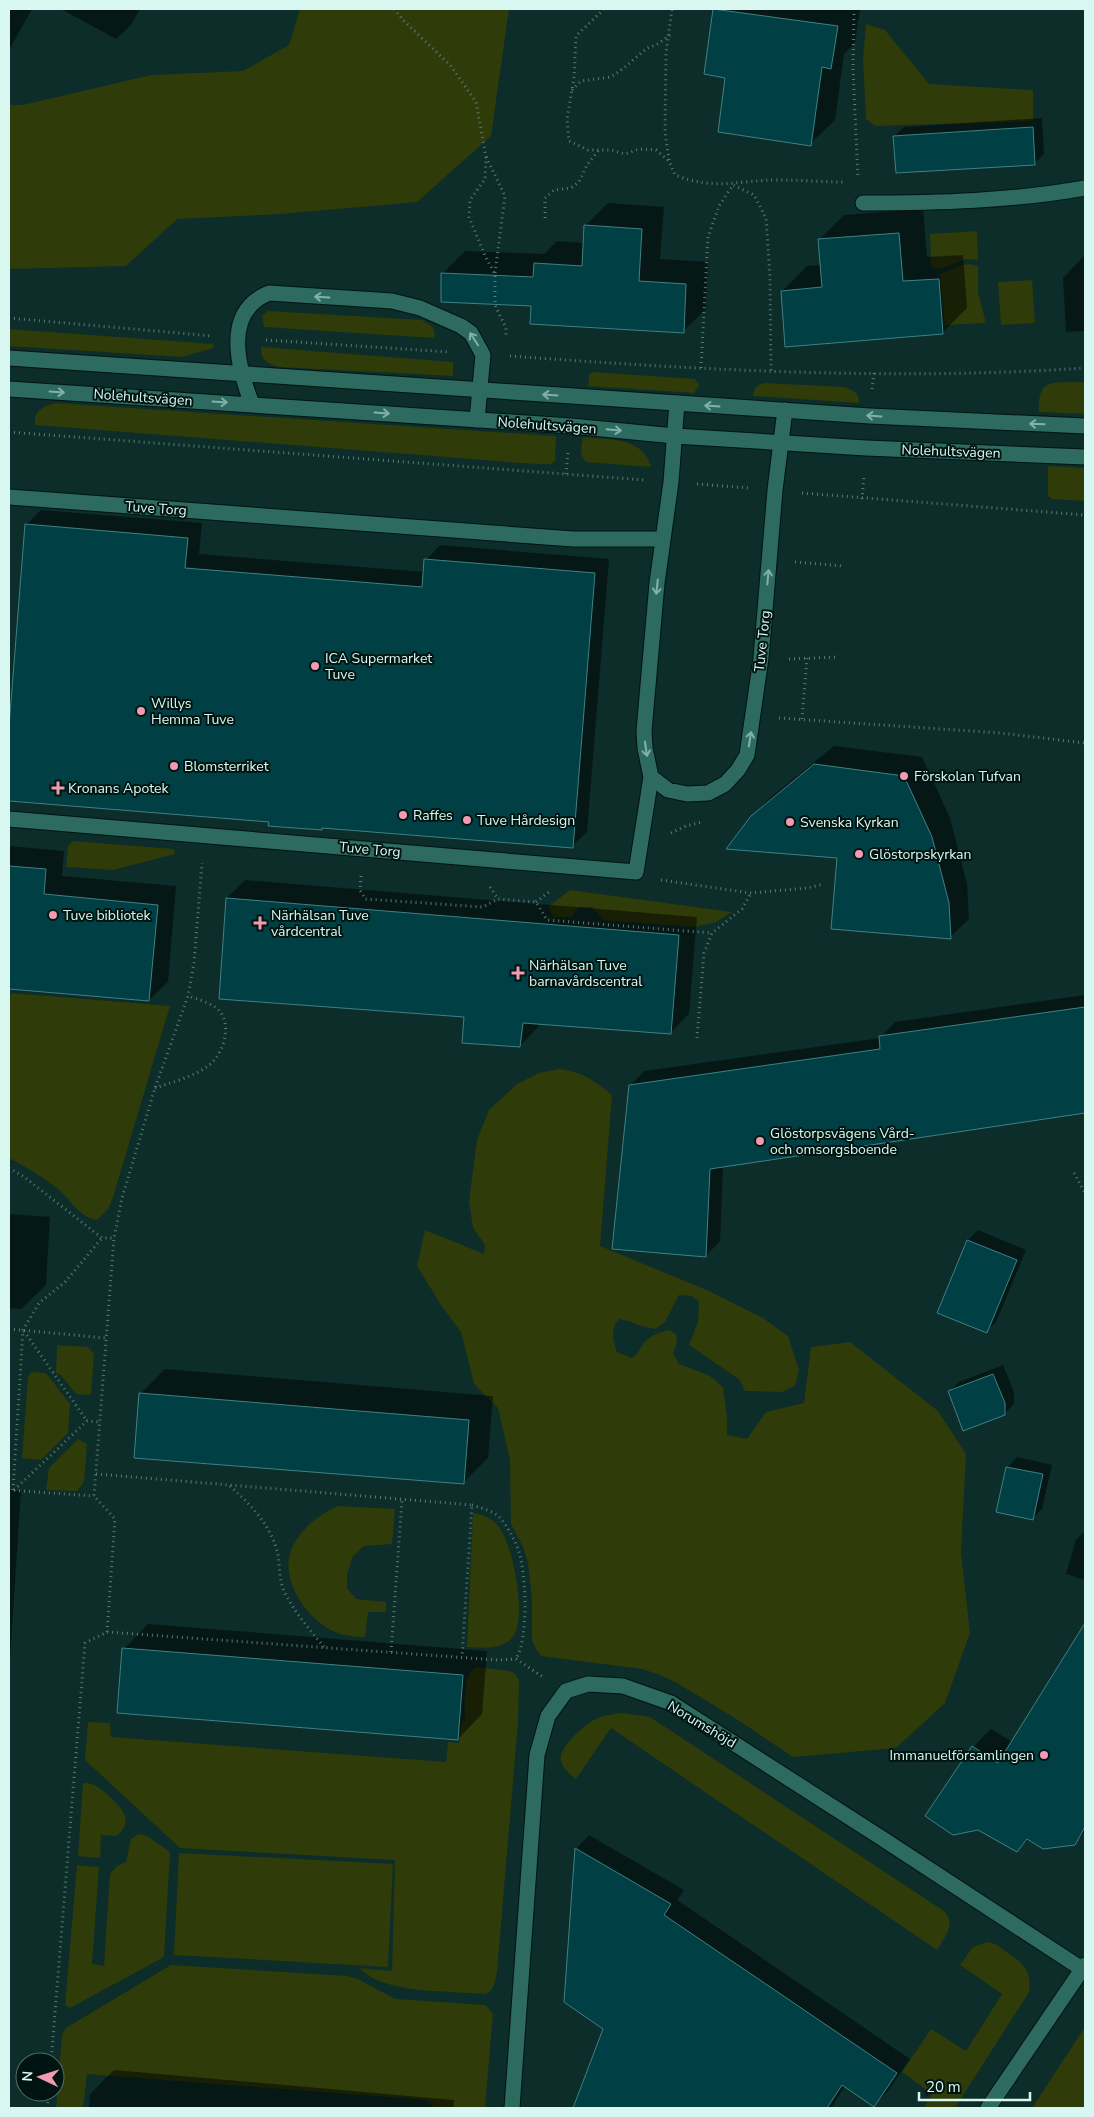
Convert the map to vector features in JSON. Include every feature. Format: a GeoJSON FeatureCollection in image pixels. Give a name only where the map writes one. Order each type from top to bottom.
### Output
{"type":"FeatureCollection","features":[{"type":"Feature","properties":{"kind":"street"},"geometry":{"type":"LineString","coordinates":[[863,203],[938,203],[1053,194],[1085,188]]}},
{"type":"Feature","properties":{"kind":"street"},"geometry":{"type":"LineString","coordinates":[[252,404],[240,374],[237,338],[244,311],[258,298],[269,293],[392,301],[420,308],[461,326],[471,334],[483,354],[477,420]]}},
{"type":"Feature","properties":{"kind":"street"},"geometry":{"type":"LineString","coordinates":[[9,358],[935,420],[1085,426]]}},
{"type":"Feature","properties":{"kind":"street","name":"Nolehultsvägen"},"geometry":{"type":"LineString","coordinates":[[9,388],[477,420],[675,436],[866,448],[1085,457]]}},
{"type":"Feature","properties":{"kind":"street"},"geometry":{"type":"LineString","coordinates":[[636,872],[651,777],[645,748],[644,731],[662,539],[671,482],[678,403]]}},
{"type":"Feature","properties":{"kind":"street","name":"Tuve Torg"},"geometry":{"type":"LineString","coordinates":[[651,777],[668,790],[688,794],[708,793],[725,784],[738,770],[747,755],[760,658],[775,490],[785,410]]}},
{"type":"Feature","properties":{"kind":"street","name":"Tuve Torg"},"geometry":{"type":"LineString","coordinates":[[9,497],[573,539],[662,539]]}},
{"type":"Feature","properties":{"kind":"street","name":"Tuve Torg"},"geometry":{"type":"LineString","coordinates":[[9,819],[636,872]]}},
{"type":"Feature","properties":{"kind":"street","name":"Norumshöjd"},"geometry":{"type":"LineString","coordinates":[[512,2108],[537,1755],[548,1716],[566,1691],[588,1684],[623,1686],[671,1703],[1084,1967]]}},
{"type":"Feature","properties":{"kind":"street"},"geometry":{"type":"LineString","coordinates":[[988,2108],[1084,1967]]}},
{"type":"Feature","properties":{"kind":"path"},"geometry":{"type":"LineString","coordinates":[[394,9],[451,66],[476,102],[486,157],[485,179],[470,200],[469,217],[486,258],[495,274]]}},
{"type":"Feature","properties":{"kind":"path"},"geometry":{"type":"LineString","coordinates":[[604,9],[576,36],[572,91],[567,120],[570,141],[588,150],[611,150],[625,154],[639,149],[656,150],[669,161]]}},
{"type":"Feature","properties":{"kind":"path"},"geometry":{"type":"LineString","coordinates":[[672,9],[670,35],[666,53],[665,132],[669,161],[675,175],[692,182],[712,185],[733,185],[778,180],[858,182]]}},
{"type":"Feature","properties":{"kind":"path"},"geometry":{"type":"LineString","coordinates":[[854,9],[853,69],[858,182],[863,203]]}},
{"type":"Feature","properties":{"kind":"path"},"geometry":{"type":"LineString","coordinates":[[572,91],[581,81],[611,77],[647,48],[656,45],[670,35]]}},
{"type":"Feature","properties":{"kind":"path"},"geometry":{"type":"LineString","coordinates":[[545,218],[545,198],[554,190],[571,188],[579,182],[587,165],[599,150]]}},
{"type":"Feature","properties":{"kind":"path"},"geometry":{"type":"LineString","coordinates":[[486,157],[505,196],[495,274],[495,305],[506,328],[506,356]]}},
{"type":"Feature","properties":{"kind":"path"},"geometry":{"type":"LineString","coordinates":[[701,368],[708,236],[719,206],[733,185]]}},
{"type":"Feature","properties":{"kind":"path"},"geometry":{"type":"LineString","coordinates":[[733,185],[754,195],[766,218],[770,277],[771,371]]}},
{"type":"Feature","properties":{"kind":"path"},"geometry":{"type":"LineString","coordinates":[[9,318],[237,338],[701,368],[771,371],[993,374],[1085,368]]}},
{"type":"Feature","properties":{"kind":"path"},"geometry":{"type":"LineString","coordinates":[[9,432],[775,490],[1085,516]]}},
{"type":"Feature","properties":{"kind":"path"},"geometry":{"type":"LineString","coordinates":[[769,560],[843,566]]}},
{"type":"Feature","properties":{"kind":"path"},"geometry":{"type":"LineString","coordinates":[[760,658],[836,657]]}},
{"type":"Feature","properties":{"kind":"path"},"geometry":{"type":"LineString","coordinates":[[802,719],[806,658]]}},
{"type":"Feature","properties":{"kind":"path"},"geometry":{"type":"LineString","coordinates":[[773,717],[1000,733],[1085,742]]}},
{"type":"Feature","properties":{"kind":"path"},"geometry":{"type":"LineString","coordinates":[[94,1496],[114,1238],[122,1198],[155,1088],[188,996],[194,963],[204,835]]}},
{"type":"Feature","properties":{"kind":"path"},"geometry":{"type":"LineString","coordinates":[[363,849],[360,890],[365,899],[483,907],[498,899],[536,902],[547,920],[712,933]]}},
{"type":"Feature","properties":{"kind":"path"},"geometry":{"type":"LineString","coordinates":[[636,872],[658,879],[751,893],[807,888],[824,884]]}},
{"type":"Feature","properties":{"kind":"path"},"geometry":{"type":"LineString","coordinates":[[696,1038],[704,953],[712,933],[742,909],[751,893]]}},
{"type":"Feature","properties":{"kind":"path"},"geometry":{"type":"LineString","coordinates":[[155,1088],[210,1065],[220,1052],[226,1027],[223,1016],[216,1008],[188,996]]}},
{"type":"Feature","properties":{"kind":"path"},"geometry":{"type":"LineString","coordinates":[[9,1168],[23,1176],[102,1238],[114,1238]]}},
{"type":"Feature","properties":{"kind":"path"},"geometry":{"type":"LineString","coordinates":[[1074,1173],[1085,1193]]}},
{"type":"Feature","properties":{"kind":"path"},"geometry":{"type":"LineString","coordinates":[[11,1490],[23,1330],[39,1303],[65,1282],[102,1238]]}},
{"type":"Feature","properties":{"kind":"path"},"geometry":{"type":"LineString","coordinates":[[9,1329],[106,1338]]}},
{"type":"Feature","properties":{"kind":"path"},"geometry":{"type":"LineString","coordinates":[[23,1330],[87,1421]]}},
{"type":"Feature","properties":{"kind":"path"},"geometry":{"type":"LineString","coordinates":[[11,1490],[87,1421],[100,1422]]}},
{"type":"Feature","properties":{"kind":"path"},"geometry":{"type":"LineString","coordinates":[[96,1474],[472,1505],[499,1516],[519,1553],[523,1575],[524,1640],[516,1659]]}},
{"type":"Feature","properties":{"kind":"path"},"geometry":{"type":"LineString","coordinates":[[230,1486],[251,1505],[268,1528],[278,1554],[284,1592],[324,1648]]}},
{"type":"Feature","properties":{"kind":"path"},"geometry":{"type":"LineString","coordinates":[[11,1490],[94,1496],[115,1519],[107,1632]]}},
{"type":"Feature","properties":{"kind":"path"},"geometry":{"type":"LineString","coordinates":[[391,1652],[402,1500]]}},
{"type":"Feature","properties":{"kind":"path"},"geometry":{"type":"LineString","coordinates":[[462,1658],[472,1505]]}},
{"type":"Feature","properties":{"kind":"path"},"geometry":{"type":"LineString","coordinates":[[52,2052],[85,1643],[107,1632],[462,1658],[516,1659],[547,1679]]}},
{"type":"Feature","properties":{"kind":"green space"},"geometry":{"type":"Polygon","coordinates":[[[300,9],[509,9],[491,136],[417,202],[281,214],[177,219],[126,266],[9,269],[9,105],[23,105],[151,75],[243,71],[289,45],[300,9]]]}},
{"type":"Feature","properties":{"kind":"green space"},"geometry":{"type":"Polygon","coordinates":[[[866,24],[885,30],[929,84],[1033,90],[1033,121],[875,126],[866,119],[863,59],[866,24]]]}},
{"type":"Feature","properties":{"kind":"green space"},"geometry":{"type":"Polygon","coordinates":[[[977,231],[978,260],[966,259],[940,269],[933,268],[931,263],[930,234],[977,231]]]}},
{"type":"Feature","properties":{"kind":"green space"},"geometry":{"type":"Polygon","coordinates":[[[962,265],[978,266],[978,292],[986,323],[945,325],[940,274],[962,265]]]}},
{"type":"Feature","properties":{"kind":"green space"},"geometry":{"type":"Polygon","coordinates":[[[1032,280],[1035,323],[1001,325],[998,282],[1032,280]]]}},
{"type":"Feature","properties":{"kind":"green space"},"geometry":{"type":"Polygon","coordinates":[[[268,311],[422,320],[433,327],[435,336],[434,338],[264,327],[262,316],[268,311]]]}},
{"type":"Feature","properties":{"kind":"green space"},"geometry":{"type":"Polygon","coordinates":[[[9,329],[214,344],[213,348],[182,357],[9,346],[9,329]]]}},
{"type":"Feature","properties":{"kind":"green space"},"geometry":{"type":"Polygon","coordinates":[[[261,347],[453,362],[453,376],[279,367],[263,358],[261,347]]]}},
{"type":"Feature","properties":{"kind":"green space"},"geometry":{"type":"Polygon","coordinates":[[[592,372],[695,379],[699,385],[694,393],[588,386],[589,375],[592,372]]]}},
{"type":"Feature","properties":{"kind":"green space"},"geometry":{"type":"Polygon","coordinates":[[[1085,382],[1085,414],[1039,412],[1039,400],[1041,392],[1045,387],[1057,383],[1085,382]]]}},
{"type":"Feature","properties":{"kind":"green space"},"geometry":{"type":"Polygon","coordinates":[[[764,383],[845,387],[856,393],[859,403],[753,396],[756,388],[764,383]]]}},
{"type":"Feature","properties":{"kind":"green space"},"geometry":{"type":"Polygon","coordinates":[[[56,403],[556,436],[555,461],[551,464],[535,464],[35,425],[37,413],[47,406],[56,403]]]}},
{"type":"Feature","properties":{"kind":"green space"},"geometry":{"type":"Polygon","coordinates":[[[583,437],[614,440],[633,445],[647,457],[651,467],[586,462],[581,454],[583,437]]]}},
{"type":"Feature","properties":{"kind":"green space"},"geometry":{"type":"Polygon","coordinates":[[[1048,466],[1085,468],[1085,501],[1053,499],[1048,496],[1048,466]]]}},
{"type":"Feature","properties":{"kind":"green space"},"geometry":{"type":"Polygon","coordinates":[[[73,841],[174,849],[175,854],[113,870],[66,867],[68,846],[73,841]]]}},
{"type":"Feature","properties":{"kind":"green space"},"geometry":{"type":"Polygon","coordinates":[[[570,890],[732,912],[716,922],[695,927],[604,920],[592,907],[579,907],[571,917],[554,917],[548,907],[570,890]]]}},
{"type":"Feature","properties":{"kind":"green space"},"geometry":{"type":"Polygon","coordinates":[[[11,993],[170,1006],[113,1197],[108,1209],[97,1220],[86,1216],[46,1180],[9,1158],[9,1000],[11,993]]]}},
{"type":"Feature","properties":{"kind":"green space"},"geometry":{"type":"Polygon","coordinates":[[[559,1069],[574,1072],[587,1078],[612,1095],[600,1246],[709,1291],[763,1318],[788,1336],[799,1370],[795,1386],[782,1392],[745,1391],[740,1380],[689,1345],[698,1322],[699,1302],[692,1296],[679,1295],[665,1322],[656,1329],[619,1319],[613,1331],[617,1352],[632,1358],[638,1353],[646,1340],[652,1336],[669,1330],[676,1334],[677,1342],[673,1354],[679,1364],[710,1376],[723,1387],[727,1435],[747,1439],[766,1412],[804,1403],[811,1347],[850,1342],[938,1411],[966,1454],[961,1552],[970,1633],[945,1703],[896,1748],[793,1757],[741,1722],[677,1683],[660,1675],[642,1669],[541,1656],[536,1649],[532,1640],[532,1598],[528,1563],[523,1547],[511,1524],[510,1460],[498,1408],[474,1384],[461,1332],[441,1305],[417,1266],[425,1230],[484,1254],[485,1245],[473,1228],[469,1201],[477,1140],[489,1110],[517,1084],[539,1073],[559,1069]]]}},
{"type":"Feature","properties":{"kind":"green space"},"geometry":{"type":"Polygon","coordinates":[[[57,1345],[88,1347],[94,1354],[91,1395],[76,1394],[61,1375],[56,1373],[57,1345]]]}},
{"type":"Feature","properties":{"kind":"green space"},"geometry":{"type":"Polygon","coordinates":[[[31,1372],[46,1373],[70,1404],[68,1433],[41,1460],[22,1458],[28,1377],[31,1372]]]}},
{"type":"Feature","properties":{"kind":"green space"},"geometry":{"type":"Polygon","coordinates":[[[78,1439],[87,1444],[84,1482],[77,1491],[46,1490],[49,1468],[78,1439]]]}},
{"type":"Feature","properties":{"kind":"green space"},"geometry":{"type":"Polygon","coordinates":[[[338,1506],[395,1509],[392,1544],[364,1546],[353,1556],[347,1574],[347,1588],[356,1599],[386,1602],[386,1612],[368,1612],[365,1637],[339,1634],[322,1624],[304,1607],[292,1585],[289,1573],[291,1550],[299,1536],[317,1518],[338,1506]]]}},
{"type":"Feature","properties":{"kind":"green space"},"geometry":{"type":"Polygon","coordinates":[[[473,1513],[488,1517],[499,1527],[509,1550],[517,1583],[519,1617],[516,1630],[511,1639],[506,1643],[490,1648],[467,1647],[473,1513]]]}},
{"type":"Feature","properties":{"kind":"green space"},"geometry":{"type":"Polygon","coordinates":[[[476,1667],[510,1671],[519,1680],[518,1722],[497,1972],[493,1988],[485,1994],[418,1990],[400,1987],[384,1983],[360,1968],[392,1971],[395,1860],[180,1848],[85,1760],[88,1722],[110,1723],[111,1737],[446,1762],[448,1742],[459,1743],[462,1721],[465,1721],[466,1683],[468,1676],[476,1667]]]}},
{"type":"Feature","properties":{"kind":"green space"},"geometry":{"type":"Polygon","coordinates":[[[623,1713],[650,1717],[944,1911],[948,1916],[949,1926],[946,1936],[937,1950],[611,1728],[576,1779],[565,1769],[561,1762],[563,1750],[567,1744],[579,1731],[596,1719],[623,1713]]]}},
{"type":"Feature","properties":{"kind":"green space"},"geometry":{"type":"Polygon","coordinates":[[[83,1783],[94,1785],[101,1789],[119,1806],[125,1815],[125,1825],[117,1836],[101,1835],[100,1858],[78,1856],[83,1783]]]}},
{"type":"Feature","properties":{"kind":"green space"},"geometry":{"type":"Polygon","coordinates":[[[139,1834],[147,1836],[170,1852],[164,1957],[70,2008],[65,2005],[77,1865],[99,1867],[92,1964],[104,1966],[110,1874],[117,1866],[126,1862],[131,1839],[139,1834]]]}},
{"type":"Feature","properties":{"kind":"green space"},"geometry":{"type":"Polygon","coordinates":[[[179,1853],[393,1864],[388,1967],[174,1955],[179,1853]]]}},
{"type":"Feature","properties":{"kind":"green space"},"geometry":{"type":"Polygon","coordinates":[[[987,1942],[993,1943],[1014,1957],[1026,1969],[1030,1985],[1029,1992],[955,2108],[923,2108],[932,2094],[902,2072],[931,2029],[966,2051],[1002,1994],[960,1965],[973,1947],[987,1942]]]}},
{"type":"Feature","properties":{"kind":"green space"},"geometry":{"type":"Polygon","coordinates":[[[171,1965],[347,1976],[358,1979],[395,1999],[486,2005],[493,2014],[485,2108],[435,2108],[427,2100],[87,2074],[83,2108],[56,2108],[56,2102],[65,2102],[65,2052],[61,2052],[62,2035],[66,2028],[171,1965]]]}},
{"type":"Feature","properties":{"kind":"green space"},"geometry":{"type":"Polygon","coordinates":[[[1085,2027],[1085,2108],[1032,2108],[1085,2027]]]}},
{"type":"Feature","properties":{"kind":"building"},"geometry":{"type":"Polygon","coordinates":[[[713,9],[838,26],[831,69],[822,67],[811,146],[718,132],[725,78],[704,74],[713,9]]]}},
{"type":"Feature","properties":{"kind":"building"},"geometry":{"type":"Polygon","coordinates":[[[1033,127],[1035,165],[896,173],[893,136],[1033,127]]]}},
{"type":"Feature","properties":{"kind":"building"},"geometry":{"type":"Polygon","coordinates":[[[584,225],[642,229],[639,281],[686,284],[684,333],[530,324],[531,306],[441,302],[441,273],[533,277],[534,263],[582,266],[584,225]]]}},
{"type":"Feature","properties":{"kind":"building"},"geometry":{"type":"Polygon","coordinates":[[[899,233],[903,281],[939,279],[943,334],[785,347],[781,291],[822,287],[818,239],[899,233]]]}},
{"type":"Feature","properties":{"kind":"building"},"geometry":{"type":"Polygon","coordinates":[[[25,524],[188,538],[185,568],[422,587],[424,559],[595,573],[573,848],[322,828],[322,830],[268,826],[269,822],[9,801],[9,727],[25,524]]]}},
{"type":"Feature","properties":{"kind":"building","name":"Glöstorpskyrkan"},"geometry":{"type":"Polygon","coordinates":[[[814,764],[904,776],[932,837],[949,903],[951,939],[831,929],[837,858],[726,849],[751,816],[814,764]]]}},
{"type":"Feature","properties":{"kind":"building"},"geometry":{"type":"Polygon","coordinates":[[[9,866],[46,869],[44,894],[158,905],[149,1001],[9,989],[9,866]]]}},
{"type":"Feature","properties":{"kind":"building"},"geometry":{"type":"Polygon","coordinates":[[[226,898],[679,935],[671,1034],[523,1023],[520,1047],[462,1043],[464,1017],[219,999],[226,898]]]}},
{"type":"Feature","properties":{"kind":"building","name":"Glöstorpsvägens Vård- och omsorgsboende"},"geometry":{"type":"Polygon","coordinates":[[[1085,1007],[1085,1113],[710,1169],[706,1257],[612,1249],[629,1085],[880,1049],[879,1036],[1085,1007]]]}},
{"type":"Feature","properties":{"kind":"building"},"geometry":{"type":"Polygon","coordinates":[[[967,1240],[1017,1260],[987,1333],[937,1313],[967,1240]]]}},
{"type":"Feature","properties":{"kind":"building"},"geometry":{"type":"Polygon","coordinates":[[[993,1374],[1005,1403],[1005,1415],[963,1431],[948,1391],[993,1374]]]}},
{"type":"Feature","properties":{"kind":"building"},"geometry":{"type":"Polygon","coordinates":[[[139,1393],[469,1420],[464,1484],[134,1458],[139,1393]]]}},
{"type":"Feature","properties":{"kind":"building"},"geometry":{"type":"Polygon","coordinates":[[[1006,1467],[1043,1474],[1033,1520],[996,1512],[1006,1467]]]}},
{"type":"Feature","properties":{"kind":"building","name":"Immanuelförsamlingen"},"geometry":{"type":"Polygon","coordinates":[[[1085,1623],[1085,1827],[1075,1845],[1043,1849],[1027,1839],[1017,1852],[978,1830],[953,1835],[925,1816],[972,1746],[998,1763],[1085,1623]]]}},
{"type":"Feature","properties":{"kind":"building"},"geometry":{"type":"Polygon","coordinates":[[[122,1648],[463,1675],[458,1740],[117,1713],[122,1648]]]}},
{"type":"Feature","properties":{"kind":"building"},"geometry":{"type":"Polygon","coordinates":[[[575,1848],[671,1904],[664,1915],[897,2073],[874,2107],[842,2085],[827,2108],[573,2108],[603,2029],[564,2002],[575,1848]]]}},
{"type":"Feature","properties":{"kind":"place","name":"ICA Supermarket Tuve"},"geometry":{"type":"Point","coordinates":[315,666]}},
{"type":"Feature","properties":{"kind":"place","name":"Willys Hemma Tuve"},"geometry":{"type":"Point","coordinates":[141,711]}},
{"type":"Feature","properties":{"kind":"place","name":"Blomsterriket"},"geometry":{"type":"Point","coordinates":[174,766]}},
{"type":"Feature","properties":{"kind":"place","name":"Förskolan Tufvan"},"geometry":{"type":"Point","coordinates":[904,776]}},
{"type":"Feature","properties":{"kind":"place","name":"Kronans Apotek"},"geometry":{"type":"Point","coordinates":[58,788]}},
{"type":"Feature","properties":{"kind":"place","name":"Raffes"},"geometry":{"type":"Point","coordinates":[403,815]}},
{"type":"Feature","properties":{"kind":"place","name":"Tuve Hårdesign"},"geometry":{"type":"Point","coordinates":[467,820]}},
{"type":"Feature","properties":{"kind":"place","name":"Svenska Kyrkan"},"geometry":{"type":"Point","coordinates":[790,822]}},
{"type":"Feature","properties":{"kind":"place","name":"Glöstorpskyrkan"},"geometry":{"type":"Point","coordinates":[859,854]}},
{"type":"Feature","properties":{"kind":"place","name":"Tuve bibliotek"},"geometry":{"type":"Point","coordinates":[53,915]}},
{"type":"Feature","properties":{"kind":"place","name":"Närhälsan Tuve vårdcentral"},"geometry":{"type":"Point","coordinates":[260,923]}},
{"type":"Feature","properties":{"kind":"place","name":"Närhälsan Tuve barnavårdscentral"},"geometry":{"type":"Point","coordinates":[518,973]}},
{"type":"Feature","properties":{"kind":"place","name":"Glöstorpsvägens Vård- och omsorgsboende"},"geometry":{"type":"Point","coordinates":[760,1141]}},
{"type":"Feature","properties":{"kind":"place","name":"Immanuelförsamlingen"},"geometry":{"type":"Point","coordinates":[1044,1755]}}]}
